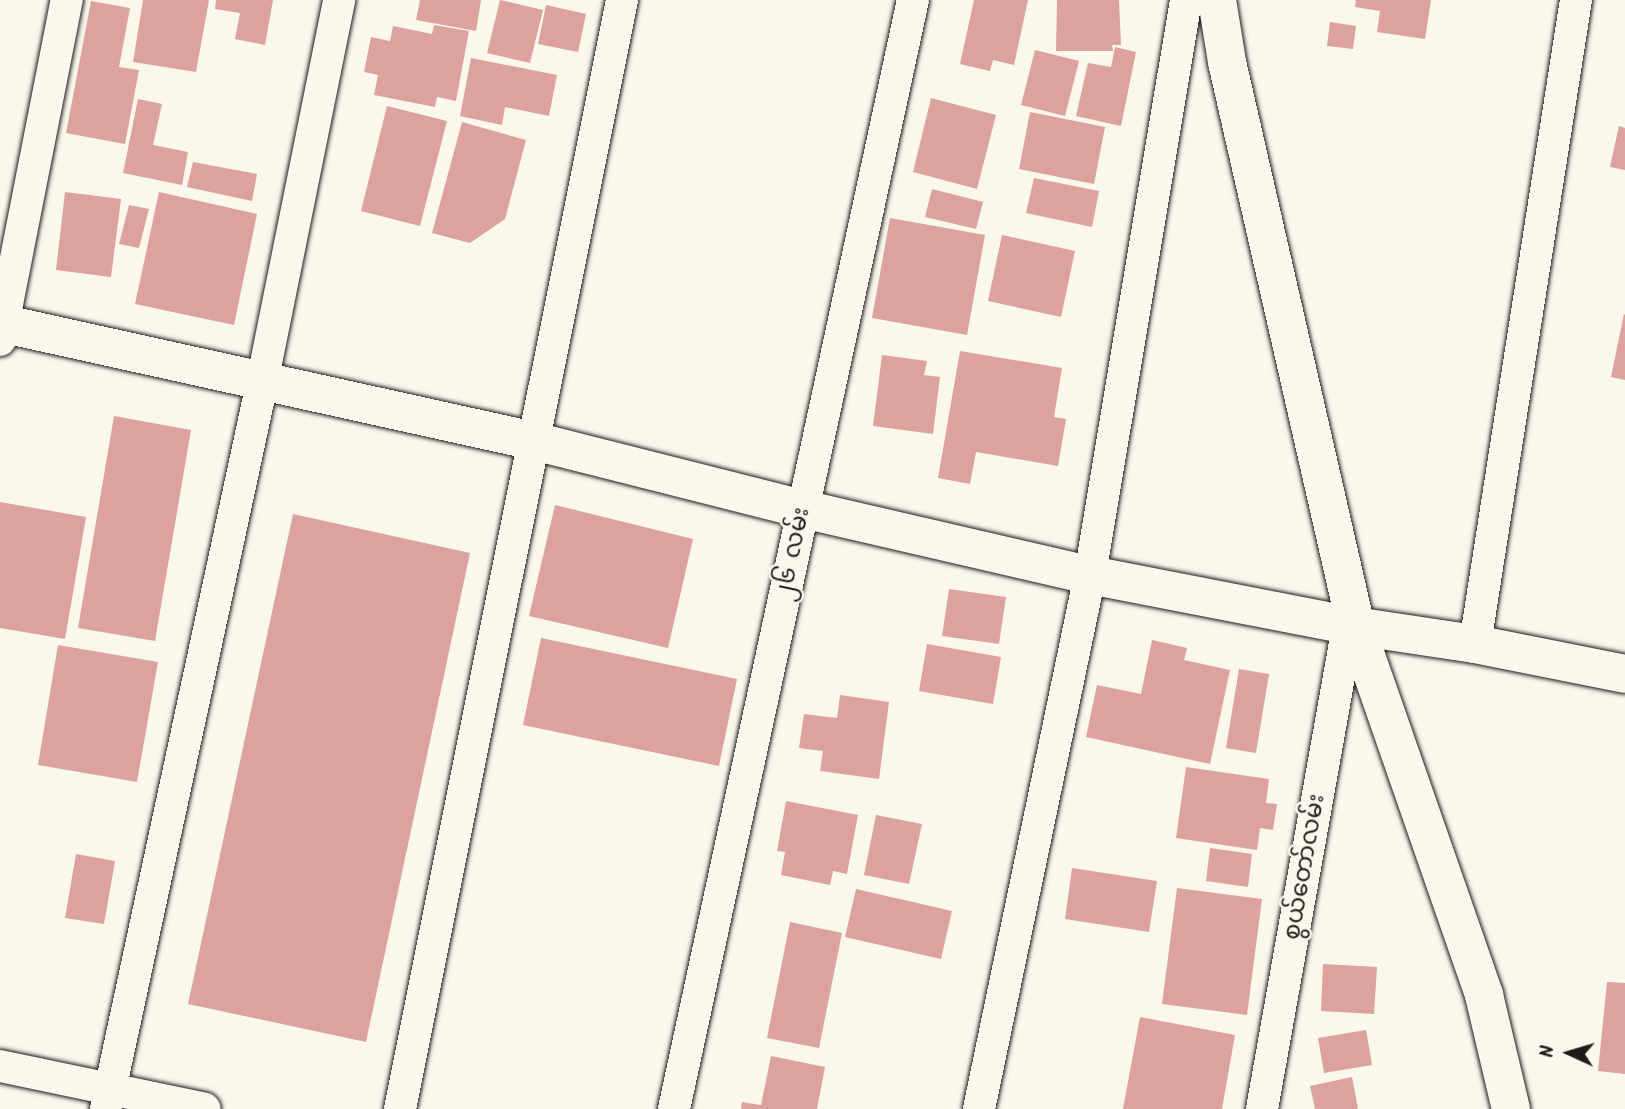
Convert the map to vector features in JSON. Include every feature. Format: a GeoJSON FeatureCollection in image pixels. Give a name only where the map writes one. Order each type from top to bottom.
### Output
{"type":"FeatureCollection","features":[{"type":"Feature","properties":{"kind":"street"},"geometry":{"type":"LineString","coordinates":[[67,0],[1,329],[534,441],[803,509],[1090,575],[1352,626],[1475,644],[1625,674]]}},
{"type":"Feature","properties":{"kind":"street"},"geometry":{"type":"LineString","coordinates":[[108,1099],[262,383],[339,0]]}},
{"type":"Feature","properties":{"kind":"street"},"geometry":{"type":"LineString","coordinates":[[400,1109],[622,0]]}},
{"type":"Feature","properties":{"kind":"street","name":"၂၆ လမ်း"},"geometry":{"type":"LineString","coordinates":[[674,1109],[913,0]]}},
{"type":"Feature","properties":{"kind":"street"},"geometry":{"type":"LineString","coordinates":[[979,1109],[1090,575],[1186,0]]}},
{"type":"Feature","properties":{"kind":"street"},"geometry":{"type":"LineString","coordinates":[[1217,0],[1227,62],[1352,626],[1484,995],[1511,1109]]}},
{"type":"Feature","properties":{"kind":"street"},"geometry":{"type":"LineString","coordinates":[[1475,644],[1576,0]]}},
{"type":"Feature","properties":{"kind":"street","name":"စွယ်တော်လမ်း"},"geometry":{"type":"LineString","coordinates":[[1262,1109],[1352,626]]}},
{"type":"Feature","properties":{"kind":"street"},"geometry":{"type":"LineString","coordinates":[[0,1066],[108,1099],[205,1109]]}},
{"type":"Feature","properties":{"kind":"building"},"geometry":{"type":"Polygon","coordinates":[[[143,0],[209,0],[196,72],[133,62],[143,0]]]}},
{"type":"Feature","properties":{"kind":"building"},"geometry":{"type":"Polygon","coordinates":[[[216,0],[273,0],[265,45],[235,39],[240,13],[215,9],[216,0]]]}},
{"type":"Feature","properties":{"kind":"building"},"geometry":{"type":"Polygon","coordinates":[[[420,0],[481,0],[476,31],[416,20],[420,0]]]}},
{"type":"Feature","properties":{"kind":"building"},"geometry":{"type":"Polygon","coordinates":[[[500,0],[543,10],[530,63],[487,53],[500,0]]]}},
{"type":"Feature","properties":{"kind":"building"},"geometry":{"type":"Polygon","coordinates":[[[974,0],[1028,0],[1014,65],[993,60],[990,71],[960,64],[974,0]]]}},
{"type":"Feature","properties":{"kind":"building"},"geometry":{"type":"Polygon","coordinates":[[[1057,0],[1119,0],[1121,45],[1112,45],[1113,51],[1056,51],[1057,0]]]}},
{"type":"Feature","properties":{"kind":"building"},"geometry":{"type":"Polygon","coordinates":[[[1356,0],[1431,0],[1425,39],[1377,32],[1380,11],[1355,7],[1356,0]]]}},
{"type":"Feature","properties":{"kind":"building"},"geometry":{"type":"Polygon","coordinates":[[[91,1],[130,8],[119,67],[139,70],[125,144],[66,133],[91,1]]]}},
{"type":"Feature","properties":{"kind":"building"},"geometry":{"type":"Polygon","coordinates":[[[546,5],[586,14],[578,52],[538,44],[546,5]]]}},
{"type":"Feature","properties":{"kind":"building"},"geometry":{"type":"Polygon","coordinates":[[[1330,22],[1356,26],[1353,49],[1327,46],[1330,22]]]}},
{"type":"Feature","properties":{"kind":"building"},"geometry":{"type":"Polygon","coordinates":[[[434,25],[469,31],[456,101],[437,97],[435,107],[374,95],[378,75],[364,72],[371,37],[390,41],[393,26],[432,34],[434,25]]]}},
{"type":"Feature","properties":{"kind":"building"},"geometry":{"type":"Polygon","coordinates":[[[1115,47],[1136,52],[1121,126],[1076,116],[1088,63],[1111,67],[1115,47]]]}},
{"type":"Feature","properties":{"kind":"building"},"geometry":{"type":"Polygon","coordinates":[[[1035,50],[1079,61],[1065,116],[1021,105],[1035,50]]]}},
{"type":"Feature","properties":{"kind":"building"},"geometry":{"type":"Polygon","coordinates":[[[471,58],[557,75],[549,116],[505,107],[502,125],[460,116],[471,58]]]}},
{"type":"Feature","properties":{"kind":"building"},"geometry":{"type":"Polygon","coordinates":[[[931,98],[996,115],[977,189],[913,172],[931,98]]]}},
{"type":"Feature","properties":{"kind":"building"},"geometry":{"type":"Polygon","coordinates":[[[138,99],[162,104],[153,145],[188,152],[182,185],[123,173],[138,99]]]}},
{"type":"Feature","properties":{"kind":"building"},"geometry":{"type":"Polygon","coordinates":[[[387,106],[447,121],[420,226],[361,211],[387,106]]]}},
{"type":"Feature","properties":{"kind":"building"},"geometry":{"type":"Polygon","coordinates":[[[1030,112],[1105,127],[1094,184],[1019,169],[1030,112]]]}},
{"type":"Feature","properties":{"kind":"building"},"geometry":{"type":"Polygon","coordinates":[[[462,122],[526,140],[505,219],[470,243],[432,233],[462,122]]]}},
{"type":"Feature","properties":{"kind":"building"},"geometry":{"type":"Polygon","coordinates":[[[1619,126],[1625,128],[1625,170],[1610,167],[1619,126]]]}},
{"type":"Feature","properties":{"kind":"building"},"geometry":{"type":"Polygon","coordinates":[[[193,162],[257,174],[252,201],[187,187],[193,162]]]}},
{"type":"Feature","properties":{"kind":"building"},"geometry":{"type":"Polygon","coordinates":[[[1034,178],[1099,191],[1092,227],[1026,213],[1034,178]]]}},
{"type":"Feature","properties":{"kind":"building"},"geometry":{"type":"Polygon","coordinates":[[[932,189],[983,202],[976,229],[925,217],[932,189]]]}},
{"type":"Feature","properties":{"kind":"building"},"geometry":{"type":"Polygon","coordinates":[[[65,192],[121,199],[111,277],[56,270],[65,192]]]}},
{"type":"Feature","properties":{"kind":"building"},"geometry":{"type":"Polygon","coordinates":[[[159,192],[257,214],[234,325],[135,304],[159,192]]]}},
{"type":"Feature","properties":{"kind":"building"},"geometry":{"type":"Polygon","coordinates":[[[129,205],[149,209],[139,248],[119,244],[129,205]]]}},
{"type":"Feature","properties":{"kind":"building"},"geometry":{"type":"Polygon","coordinates":[[[890,218],[985,235],[967,335],[872,318],[890,218]]]}},
{"type":"Feature","properties":{"kind":"building"},"geometry":{"type":"Polygon","coordinates":[[[1002,235],[1075,251],[1061,317],[988,301],[1002,235]]]}},
{"type":"Feature","properties":{"kind":"building"},"geometry":{"type":"Polygon","coordinates":[[[1625,315],[1625,380],[1611,377],[1625,315]]]}},
{"type":"Feature","properties":{"kind":"building"},"geometry":{"type":"Polygon","coordinates":[[[960,351],[1062,368],[1054,417],[1066,419],[1058,466],[976,452],[970,484],[938,478],[960,351]]]}},
{"type":"Feature","properties":{"kind":"building"},"geometry":{"type":"Polygon","coordinates":[[[882,355],[927,361],[924,375],[940,377],[933,434],[873,426],[882,355]]]}},
{"type":"Feature","properties":{"kind":"building"},"geometry":{"type":"Polygon","coordinates":[[[114,416],[191,430],[155,641],[78,628],[114,416]]]}},
{"type":"Feature","properties":{"kind":"building"},"geometry":{"type":"Polygon","coordinates":[[[0,502],[86,517],[65,639],[0,628],[0,502]]]}},
{"type":"Feature","properties":{"kind":"building"},"geometry":{"type":"Polygon","coordinates":[[[555,505],[693,539],[668,648],[529,616],[555,505]]]}},
{"type":"Feature","properties":{"kind":"building"},"geometry":{"type":"Polygon","coordinates":[[[293,514],[470,553],[366,1042],[188,1004],[293,514]]]}},
{"type":"Feature","properties":{"kind":"building"},"geometry":{"type":"Polygon","coordinates":[[[949,589],[1006,597],[999,644],[942,636],[949,589]]]}},
{"type":"Feature","properties":{"kind":"building"},"geometry":{"type":"Polygon","coordinates":[[[541,638],[737,679],[719,766],[523,725],[541,638]]]}},
{"type":"Feature","properties":{"kind":"building"},"geometry":{"type":"Polygon","coordinates":[[[1152,640],[1187,648],[1184,660],[1230,670],[1210,764],[1086,737],[1097,685],[1141,694],[1152,640]]]}},
{"type":"Feature","properties":{"kind":"building"},"geometry":{"type":"Polygon","coordinates":[[[927,644],[1001,657],[993,704],[919,691],[927,644]]]}},
{"type":"Feature","properties":{"kind":"building"},"geometry":{"type":"Polygon","coordinates":[[[58,645],[158,662],[137,782],[38,765],[58,645]]]}},
{"type":"Feature","properties":{"kind":"building"},"geometry":{"type":"Polygon","coordinates":[[[1239,669],[1269,674],[1256,753],[1226,748],[1239,669]]]}},
{"type":"Feature","properties":{"kind":"building"},"geometry":{"type":"Polygon","coordinates":[[[840,695],[889,702],[879,779],[820,771],[823,751],[799,748],[804,714],[837,718],[840,695]]]}},
{"type":"Feature","properties":{"kind":"building"},"geometry":{"type":"Polygon","coordinates":[[[1186,767],[1269,779],[1266,803],[1277,804],[1273,830],[1260,828],[1257,850],[1176,838],[1186,767]]]}},
{"type":"Feature","properties":{"kind":"building"},"geometry":{"type":"Polygon","coordinates":[[[786,801],[858,815],[847,874],[833,871],[830,885],[781,875],[785,852],[777,851],[786,801]]]}},
{"type":"Feature","properties":{"kind":"building"},"geometry":{"type":"Polygon","coordinates":[[[876,815],[922,824],[909,884],[864,875],[876,815]]]}},
{"type":"Feature","properties":{"kind":"building"},"geometry":{"type":"Polygon","coordinates":[[[1210,848],[1252,854],[1248,887],[1206,881],[1210,848]]]}},
{"type":"Feature","properties":{"kind":"building"},"geometry":{"type":"Polygon","coordinates":[[[76,854],[115,861],[104,924],[65,918],[76,854]]]}},
{"type":"Feature","properties":{"kind":"building"},"geometry":{"type":"Polygon","coordinates":[[[1072,868],[1157,881],[1149,932],[1065,919],[1072,868]]]}},
{"type":"Feature","properties":{"kind":"building"},"geometry":{"type":"Polygon","coordinates":[[[1177,888],[1262,899],[1247,1015],[1162,1004],[1177,888]]]}},
{"type":"Feature","properties":{"kind":"building"},"geometry":{"type":"Polygon","coordinates":[[[856,889],[952,911],[941,959],[845,937],[856,889]]]}},
{"type":"Feature","properties":{"kind":"building"},"geometry":{"type":"Polygon","coordinates":[[[790,922],[842,933],[819,1048],[767,1038],[790,922]]]}},
{"type":"Feature","properties":{"kind":"building"},"geometry":{"type":"Polygon","coordinates":[[[1323,964],[1377,967],[1374,1014],[1321,1011],[1323,964]]]}},
{"type":"Feature","properties":{"kind":"building"},"geometry":{"type":"Polygon","coordinates":[[[1607,982],[1625,983],[1625,1074],[1598,1071],[1607,982]]]}},
{"type":"Feature","properties":{"kind":"building"},"geometry":{"type":"Polygon","coordinates":[[[1140,1017],[1235,1035],[1222,1109],[1123,1109],[1140,1017]]]}},
{"type":"Feature","properties":{"kind":"building"},"geometry":{"type":"Polygon","coordinates":[[[1366,1030],[1372,1065],[1324,1073],[1318,1038],[1366,1030]]]}},
{"type":"Feature","properties":{"kind":"building"},"geometry":{"type":"Polygon","coordinates":[[[771,1056],[825,1067],[817,1109],[741,1109],[742,1102],[761,1105],[771,1056]]]}},
{"type":"Feature","properties":{"kind":"building"},"geometry":{"type":"Polygon","coordinates":[[[1352,1077],[1358,1109],[1315,1109],[1310,1086],[1352,1077]]]}}]}
